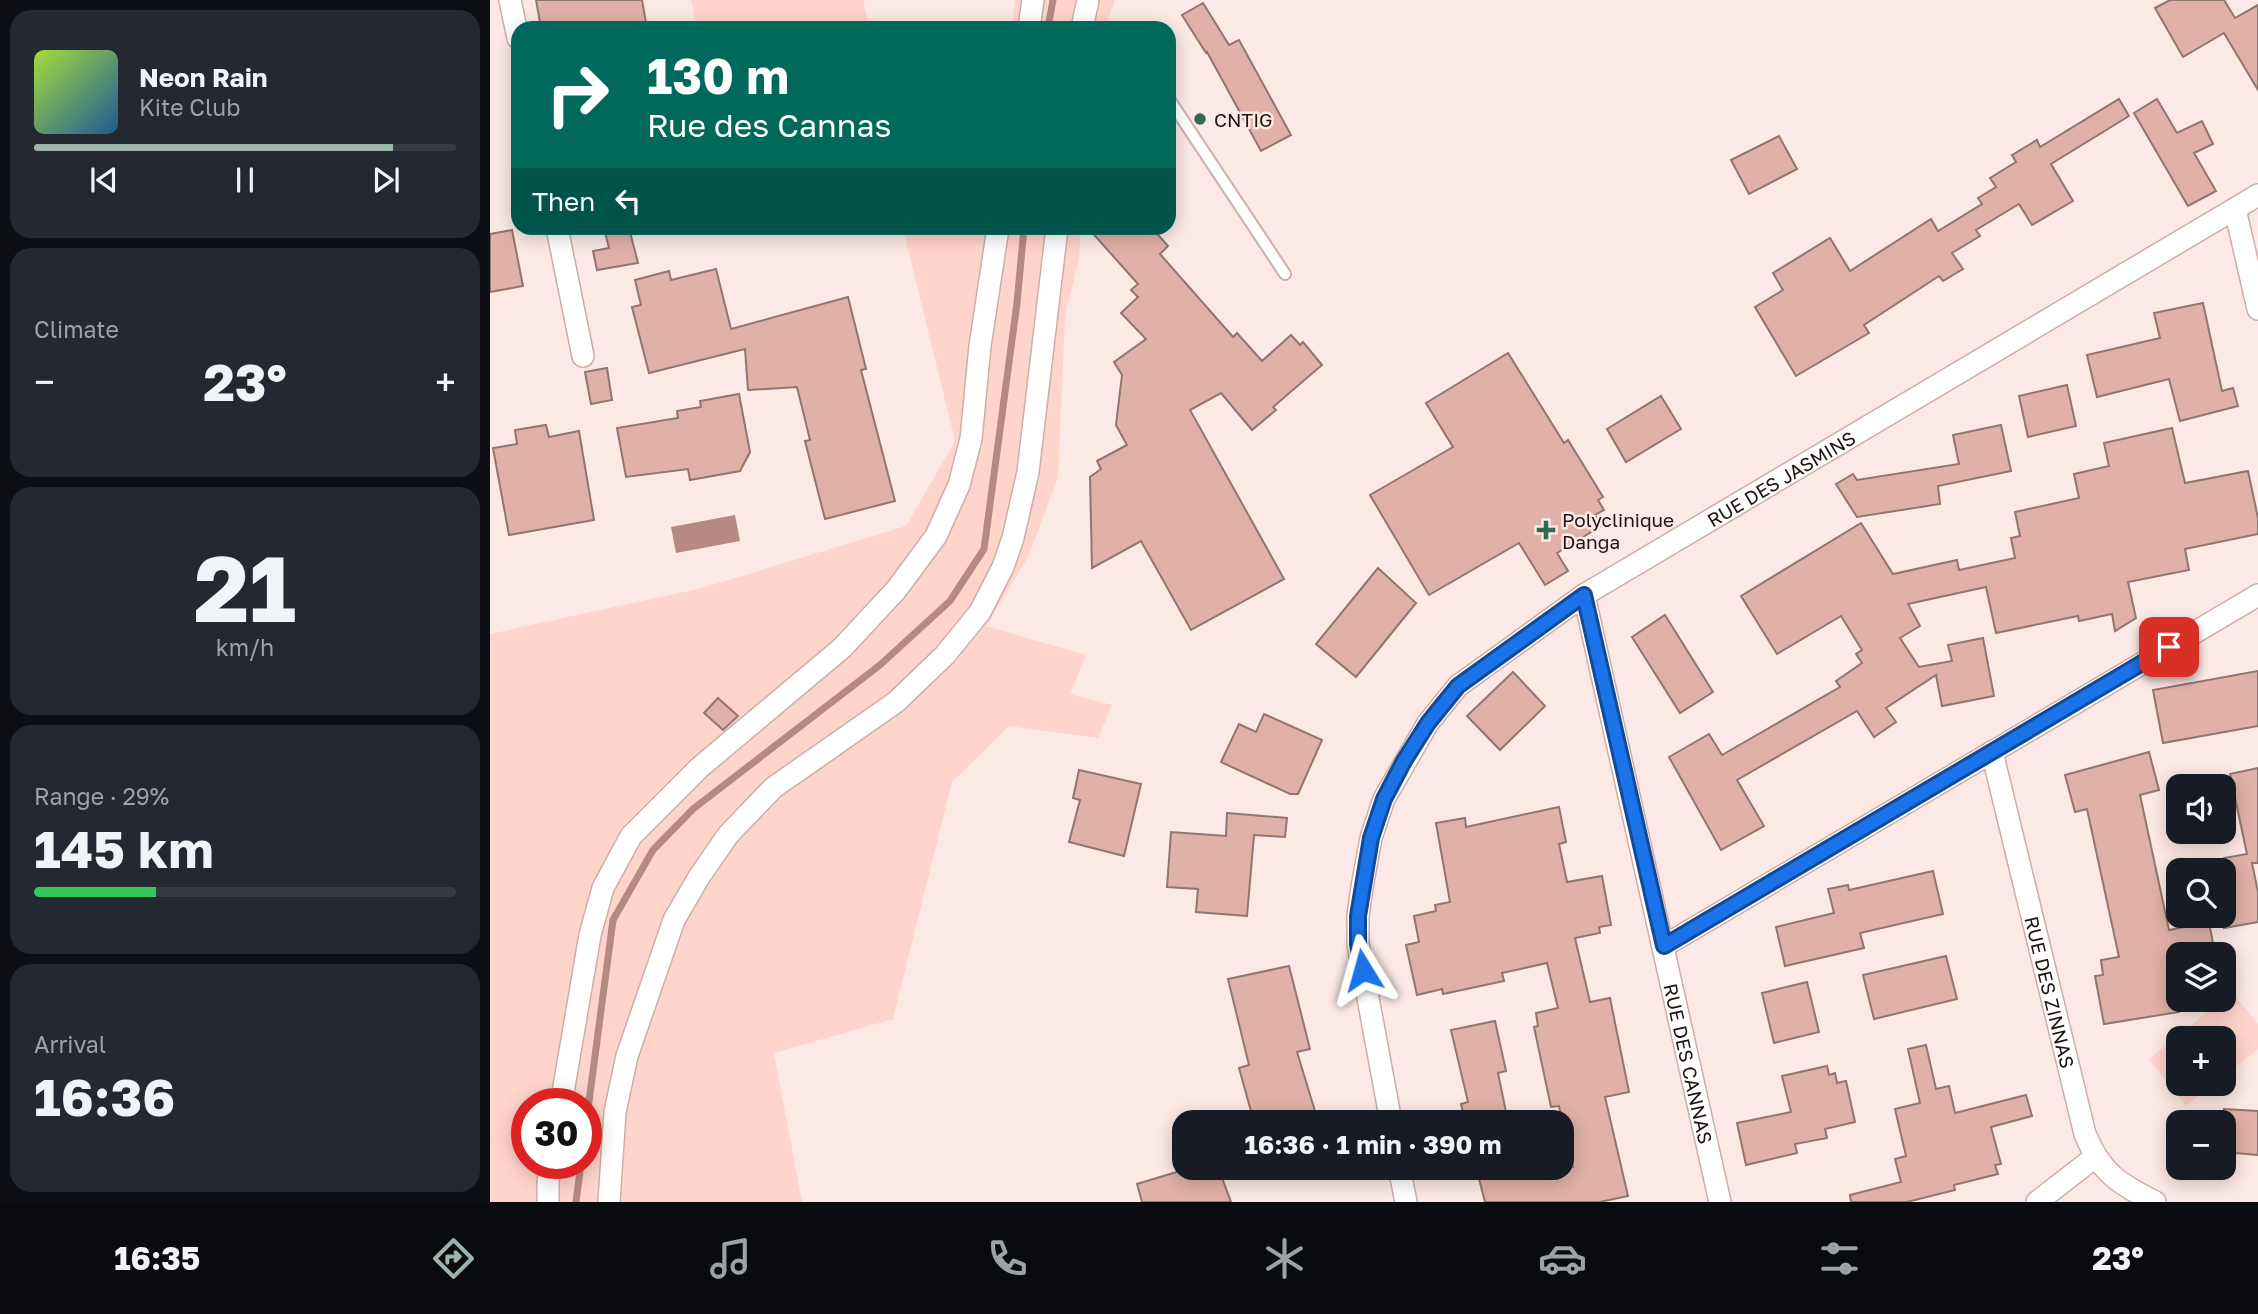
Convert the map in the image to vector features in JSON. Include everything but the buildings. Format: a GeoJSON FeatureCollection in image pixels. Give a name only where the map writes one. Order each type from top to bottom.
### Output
{"type":"FeatureCollection","features":[{"type":"Feature","properties":{"kind":"street"},"geometry":{"type":"LineString","coordinates":[[510,0],[514,21]]}},
{"type":"Feature","properties":{"kind":"street"},"geometry":{"type":"LineString","coordinates":[[1030,21],[1033,0]]}},
{"type":"Feature","properties":{"kind":"street"},"geometry":{"type":"LineString","coordinates":[[1084,21],[1088,0]]}},
{"type":"Feature","properties":{"kind":"street","name":"RUE DES JASMINS"},"geometry":{"type":"LineString","coordinates":[[1389,1110],[1358,944],[1362,887],[1371,838],[1384,799],[1428,723],[1458,686],[1584,595],[2258,195]]}},
{"type":"Feature","properties":{"kind":"street"},"geometry":{"type":"LineString","coordinates":[[2235,209],[2258,309]]}},
{"type":"Feature","properties":{"kind":"street"},"geometry":{"type":"LineString","coordinates":[[558,235],[583,356]]}},
{"type":"Feature","properties":{"kind":"street"},"geometry":{"type":"LineString","coordinates":[[564,1088],[603,888],[631,836],[699,768],[842,648],[896,590],[936,536],[959,485],[971,439],[980,346],[997,235]]}},
{"type":"Feature","properties":{"kind":"street"},"geometry":{"type":"LineString","coordinates":[[609,1202],[615,1112],[627,1056],[674,920],[699,877],[728,835],[773,789],[896,702],[938,662],[980,612],[1003,567],[1013,538],[1028,472],[1056,235]]}},
{"type":"Feature","properties":{"kind":"street","name":"RUE DES CANNAS"},"geometry":{"type":"LineString","coordinates":[[1584,595],[1720,1202]]}},
{"type":"Feature","properties":{"kind":"street"},"geometry":{"type":"LineString","coordinates":[[1664,946],[2258,595]]}},
{"type":"Feature","properties":{"kind":"street","name":"RUE DES ZINNAS"},"geometry":{"type":"LineString","coordinates":[[1992,752],[2085,1134],[2095,1157],[2121,1185],[2155,1202]]}},
{"type":"Feature","properties":{"kind":"street"},"geometry":{"type":"LineString","coordinates":[[2037,1202],[2095,1157]]}},
{"type":"Feature","properties":{"kind":"street"},"geometry":{"type":"LineString","coordinates":[[548,1179],[548,1202]]}},
{"type":"Feature","properties":{"kind":"street"},"geometry":{"type":"LineString","coordinates":[[1402,1180],[1406,1202]]}},
{"type":"Feature","properties":{"kind":"lane"},"geometry":{"type":"LineString","coordinates":[[1176,110],[1285,274]]}},
{"type":"Feature","properties":{"kind":"shaded area"},"geometry":{"type":"Polygon","coordinates":[[[691,0],[863,0],[868,20],[864,21],[696,21],[691,0]]]}},
{"type":"Feature","properties":{"kind":"shaded area"},"geometry":{"type":"Polygon","coordinates":[[[1015,0],[1115,0],[1108,21],[1013,21],[1015,0]]]}},
{"type":"Feature","properties":{"kind":"shaded area"},"geometry":{"type":"Polygon","coordinates":[[[905,235],[1081,235],[1079,259],[1065,316],[1058,477],[1029,555],[986,626],[1086,655],[1070,694],[1112,705],[1098,738],[1009,726],[952,782],[893,1019],[774,1053],[802,1202],[490,1202],[490,634],[702,588],[906,526],[955,441],[905,235]]]}},
{"type":"Feature","properties":{"kind":"shaded area"},"geometry":{"type":"Polygon","coordinates":[[[735,515],[740,541],[676,553],[671,527],[735,515]]]}},
{"type":"Feature","properties":{"kind":"shaded area"},"geometry":{"type":"Polygon","coordinates":[[[2236,997],[2258,1024],[2258,1049],[2236,1066],[2236,1026],[2190,1026],[2207,1012],[2236,1012],[2236,997]]]}},
{"type":"Feature","properties":{"kind":"shaded area"},"geometry":{"type":"Polygon","coordinates":[[[2166,1045],[2166,1081],[2149,1059],[2166,1045]]]}},
{"type":"Feature","properties":{"kind":"shaded area"},"geometry":{"type":"Polygon","coordinates":[[[2178,1096],[2199,1096],[2186,1106],[2178,1096]]]}},
{"type":"Feature","properties":{"kind":"waterway"},"geometry":{"type":"LineString","coordinates":[[1049,21],[1053,0]]}},
{"type":"Feature","properties":{"kind":"waterway"},"geometry":{"type":"LineString","coordinates":[[591,1088],[613,920],[653,850],[693,809],[880,665],[950,601],[984,549],[1017,303],[1023,235]]}},
{"type":"Feature","properties":{"kind":"waterway"},"geometry":{"type":"LineString","coordinates":[[576,1202],[579,1179]]}},
{"type":"Feature","properties":{"kind":"place","name":"CNTIG"},"geometry":{"type":"Point","coordinates":[1200,119]}},
{"type":"Feature","properties":{"kind":"place","name":"Polyclinique Danga"},"geometry":{"type":"Point","coordinates":[1546,530]}},
{"type":"Feature","properties":{"kind":"route"},"geometry":{"type":"LineString","coordinates":[[1363,970],[1358,944],[1358,916],[1371,838],[1384,799],[1404,761],[1428,723],[1458,686],[1584,595],[1664,946],[2169,647]]}}]}
